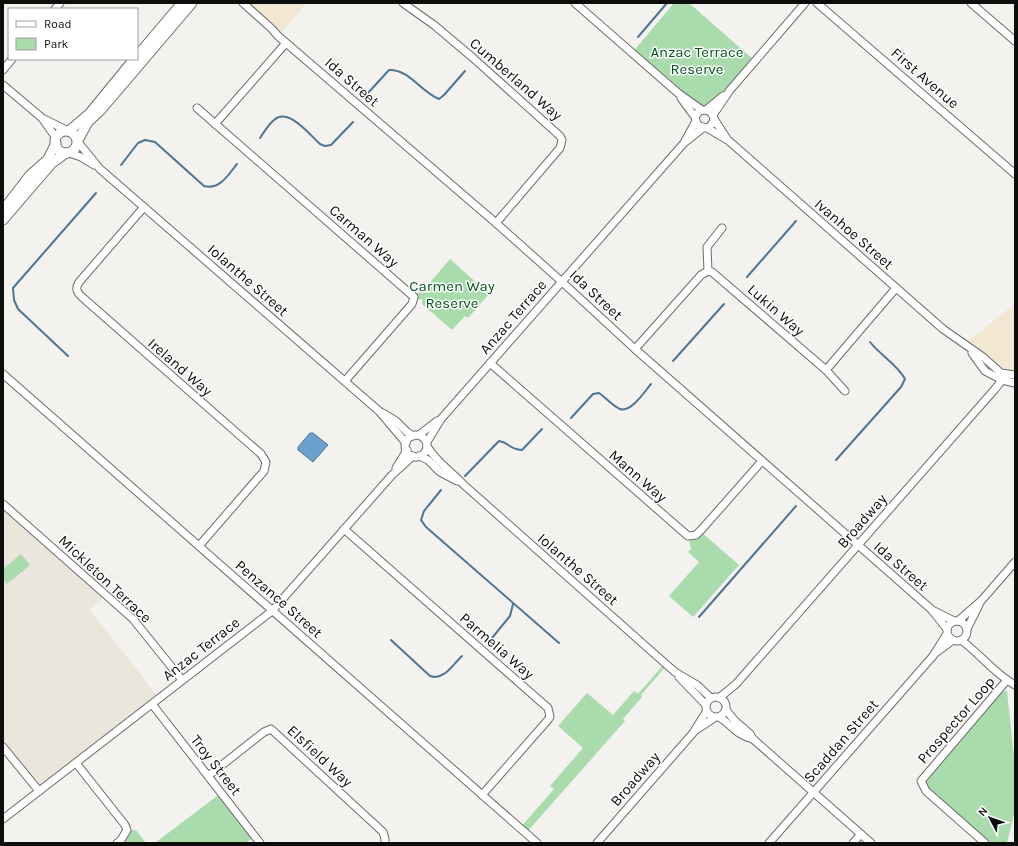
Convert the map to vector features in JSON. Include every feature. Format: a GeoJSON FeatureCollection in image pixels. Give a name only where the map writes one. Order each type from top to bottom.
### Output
{"type":"FeatureCollection","features":[{"type":"Feature","properties":{"kind":"main road"},"geometry":{"type":"LineString","coordinates":[[138,55],[182,3]]}},
{"type":"Feature","properties":{"kind":"main road"},"geometry":{"type":"LineString","coordinates":[[3,220],[52,163],[75,149],[88,122],[100,111],[192,3]]}},
{"type":"Feature","properties":{"kind":"main road"},"geometry":{"type":"LineString","coordinates":[[3,210],[18,193],[27,178],[48,159],[59,133],[67,130],[89,114],[133,60]]}},
{"type":"Feature","properties":{"kind":"main road"},"geometry":{"type":"LineString","coordinates":[[67,130],[73,133],[78,141]]}},
{"type":"Feature","properties":{"kind":"main road"},"geometry":{"type":"LineString","coordinates":[[56,140],[58,150],[67,153]]}},
{"type":"Feature","properties":{"kind":"street","name":"Ida Street"},"geometry":{"type":"LineString","coordinates":[[243,3],[286,43],[496,223],[635,349],[931,609],[947,631]]}},
{"type":"Feature","properties":{"kind":"street","name":"Cumberland Way"},"geometry":{"type":"LineString","coordinates":[[403,3],[434,25],[461,48],[560,136],[562,140],[560,148],[496,223]]}},
{"type":"Feature","properties":{"kind":"street"},"geometry":{"type":"LineString","coordinates":[[575,3],[678,93],[704,110],[709,111],[714,117]]}},
{"type":"Feature","properties":{"kind":"street"},"geometry":{"type":"LineString","coordinates":[[678,93],[699,126],[705,128],[711,126],[714,117],[730,90],[805,3]]}},
{"type":"Feature","properties":{"kind":"street","name":"First Avenue"},"geometry":{"type":"LineString","coordinates":[[818,3],[1015,174]]}},
{"type":"Feature","properties":{"kind":"street"},"geometry":{"type":"LineString","coordinates":[[971,3],[1015,42]]}},
{"type":"Feature","properties":{"kind":"street"},"geometry":{"type":"LineString","coordinates":[[215,124],[286,43]]}},
{"type":"Feature","properties":{"kind":"street"},"geometry":{"type":"LineString","coordinates":[[3,70],[11,60]]}},
{"type":"Feature","properties":{"kind":"street"},"geometry":{"type":"LineString","coordinates":[[3,85],[42,118],[67,130]]}},
{"type":"Feature","properties":{"kind":"street"},"geometry":{"type":"LineString","coordinates":[[695,119],[698,113],[730,90]]}},
{"type":"Feature","properties":{"kind":"street","name":"Carman Way"},"geometry":{"type":"LineString","coordinates":[[197,108],[414,297],[412,304],[345,381]]}},
{"type":"Feature","properties":{"kind":"street","name":"Ivanhoe Street"},"geometry":{"type":"LineString","coordinates":[[714,117],[729,141]]}},
{"type":"Feature","properties":{"kind":"street"},"geometry":{"type":"LineString","coordinates":[[42,118],[56,140]]}},
{"type":"Feature","properties":{"kind":"street","name":"Anzac Terrace"},"geometry":{"type":"LineString","coordinates":[[684,143],[695,119]]}},
{"type":"Feature","properties":{"kind":"street","name":"Ivanhoe Street"},"geometry":{"type":"LineString","coordinates":[[705,128],[729,141],[943,329],[983,357],[1002,373],[1004,378],[1015,383]]}},
{"type":"Feature","properties":{"kind":"street","name":"Anzac Terrace"},"geometry":{"type":"LineString","coordinates":[[427,444],[441,419],[561,281],[684,143],[705,128]]}},
{"type":"Feature","properties":{"kind":"street","name":"Iolanthe Street"},"geometry":{"type":"LineString","coordinates":[[78,141],[100,169]]}},
{"type":"Feature","properties":{"kind":"street","name":"Iolanthe Street"},"geometry":{"type":"LineString","coordinates":[[67,153],[81,157],[100,169],[379,411],[396,421],[407,432],[416,435]]}},
{"type":"Feature","properties":{"kind":"street","name":"Ireland Way"},"geometry":{"type":"LineString","coordinates":[[144,207],[80,280],[76,287],[82,297],[261,454],[266,462],[264,471],[199,546]]}},
{"type":"Feature","properties":{"kind":"street"},"geometry":{"type":"LineString","coordinates":[[635,349],[700,275],[708,271],[707,247],[722,228]]}},
{"type":"Feature","properties":{"kind":"street","name":"Lukin Way"},"geometry":{"type":"LineString","coordinates":[[708,271],[715,274],[826,370],[844,391]]}},
{"type":"Feature","properties":{"kind":"street"},"geometry":{"type":"LineString","coordinates":[[826,370],[896,288]]}},
{"type":"Feature","properties":{"kind":"street","name":"Mann Way"},"geometry":{"type":"LineString","coordinates":[[490,363],[688,536],[696,535],[702,529],[762,461]]}},
{"type":"Feature","properties":{"kind":"street","name":"Penzance Street"},"geometry":{"type":"LineString","coordinates":[[3,374],[537,843]]}},
{"type":"Feature","properties":{"kind":"street"},"geometry":{"type":"LineString","coordinates":[[1004,378],[1015,375]]}},
{"type":"Feature","properties":{"kind":"street","name":"Broadway"},"geometry":{"type":"LineString","coordinates":[[715,698],[736,684],[1004,378]]}},
{"type":"Feature","properties":{"kind":"street","name":"Iolanthe Street"},"geometry":{"type":"LineString","coordinates":[[379,411],[406,447]]}},
{"type":"Feature","properties":{"kind":"street","name":"Anzac Terrace"},"geometry":{"type":"LineString","coordinates":[[416,435],[441,419]]}},
{"type":"Feature","properties":{"kind":"street"},"geometry":{"type":"LineString","coordinates":[[416,435],[425,439],[427,444],[426,451],[416,456],[406,447],[410,437],[416,435]]}},
{"type":"Feature","properties":{"kind":"street","name":"Iolanthe Street"},"geometry":{"type":"LineString","coordinates":[[427,444],[434,456],[464,485],[675,672],[706,708]]}},
{"type":"Feature","properties":{"kind":"street","name":"Anzac Terrace"},"geometry":{"type":"LineString","coordinates":[[392,475],[406,447]]}},
{"type":"Feature","properties":{"kind":"street","name":"Iolanthe Street"},"geometry":{"type":"LineString","coordinates":[[416,456],[428,460],[440,472],[464,485]]}},
{"type":"Feature","properties":{"kind":"street","name":"Anzac Terrace"},"geometry":{"type":"LineString","coordinates":[[3,819],[272,611],[392,475],[416,456]]}},
{"type":"Feature","properties":{"kind":"street","name":"Mickleton Terrace"},"geometry":{"type":"LineString","coordinates":[[3,504],[130,616],[182,680]]}},
{"type":"Feature","properties":{"kind":"street","name":"Parmelia Way"},"geometry":{"type":"LineString","coordinates":[[344,529],[548,708],[550,717],[547,721],[482,794]]}},
{"type":"Feature","properties":{"kind":"street"},"geometry":{"type":"LineString","coordinates":[[981,601],[965,637],[961,640],[953,640],[947,631],[949,625],[981,601],[1015,562]]}},
{"type":"Feature","properties":{"kind":"street","name":"Ida Street"},"geometry":{"type":"LineString","coordinates":[[931,609],[956,621]]}},
{"type":"Feature","properties":{"kind":"street"},"geometry":{"type":"LineString","coordinates":[[956,621],[964,623],[967,631]]}},
{"type":"Feature","properties":{"kind":"street","name":"Scaddan Street"},"geometry":{"type":"LineString","coordinates":[[933,656],[947,631]]}},
{"type":"Feature","properties":{"kind":"street","name":"Prospector Loop"},"geometry":{"type":"LineString","coordinates":[[967,631],[974,650]]}},
{"type":"Feature","properties":{"kind":"street","name":"Scaddan Street"},"geometry":{"type":"LineString","coordinates":[[769,843],[933,656],[953,640]]}},
{"type":"Feature","properties":{"kind":"street","name":"Prospector Loop"},"geometry":{"type":"LineString","coordinates":[[961,640],[1007,680],[1015,685]]}},
{"type":"Feature","properties":{"kind":"street","name":"Iolanthe Street"},"geometry":{"type":"LineString","coordinates":[[675,672],[693,682],[715,698]]}},
{"type":"Feature","properties":{"kind":"street","name":"Prospector Loop"},"geometry":{"type":"LineString","coordinates":[[985,843],[926,791],[921,781],[1007,680]]}},
{"type":"Feature","properties":{"kind":"street","name":"Broadway"},"geometry":{"type":"LineString","coordinates":[[726,707],[736,684]]}},
{"type":"Feature","properties":{"kind":"street"},"geometry":{"type":"LineString","coordinates":[[753,739],[740,735],[727,722],[710,716],[706,708],[715,698],[726,707],[735,721],[750,734],[753,739],[871,843]]}},
{"type":"Feature","properties":{"kind":"street","name":"Troy Street"},"geometry":{"type":"LineString","coordinates":[[152,704],[260,843]]}},
{"type":"Feature","properties":{"kind":"street"},"geometry":{"type":"LineString","coordinates":[[716,718],[724,713],[726,707]]}},
{"type":"Feature","properties":{"kind":"street","name":"Broadway"},"geometry":{"type":"LineString","coordinates":[[597,843],[693,733],[706,708]]}},
{"type":"Feature","properties":{"kind":"street","name":"Broadway"},"geometry":{"type":"LineString","coordinates":[[693,733],[716,718]]}},
{"type":"Feature","properties":{"kind":"street","name":"Elsfield Way"},"geometry":{"type":"LineString","coordinates":[[208,776],[264,732],[271,729],[383,832],[385,843]]}},
{"type":"Feature","properties":{"kind":"street"},"geometry":{"type":"LineString","coordinates":[[3,747],[39,791]]}},
{"type":"Feature","properties":{"kind":"street"},"geometry":{"type":"LineString","coordinates":[[76,762],[125,825],[127,830],[122,840],[117,843]]}},
{"type":"Feature","properties":{"kind":"street"},"geometry":{"type":"LineString","coordinates":[[853,843],[861,834]]}},
{"type":"Feature","properties":{"kind":"shaded area"},"geometry":{"type":"Polygon","coordinates":[[[243,3],[307,3],[278,36],[243,3]]]}},
{"type":"Feature","properties":{"kind":"shaded area"},"geometry":{"type":"Polygon","coordinates":[[[1015,304],[1015,375],[1006,375],[964,344],[1015,304]]]}},
{"type":"Feature","properties":{"kind":"shaded area"},"geometry":{"type":"Polygon","coordinates":[[[3,504],[106,595],[90,610],[159,698],[39,791],[3,747],[3,504]]]}},
{"type":"Feature","properties":{"kind":"green space","name":"Anzac Terrace Reserve"},"geometry":{"type":"Polygon","coordinates":[[[674,3],[689,3],[755,61],[730,90],[704,109],[632,53],[674,3]]]}},
{"type":"Feature","properties":{"kind":"green space","name":"Carmen Way Reserve"},"geometry":{"type":"Polygon","coordinates":[[[450,259],[489,294],[468,318],[465,316],[452,330],[422,304],[422,299],[413,300],[411,295],[422,292],[450,259]]]}},
{"type":"Feature","properties":{"kind":"green space"},"geometry":{"type":"Polygon","coordinates":[[[700,531],[739,565],[693,617],[669,596],[699,562],[688,552],[691,549],[688,536],[700,531]]]}},
{"type":"Feature","properties":{"kind":"green space"},"geometry":{"type":"Polygon","coordinates":[[[21,554],[30,565],[7,584],[3,579],[3,569],[21,554]]]}},
{"type":"Feature","properties":{"kind":"green space"},"geometry":{"type":"Polygon","coordinates":[[[665,663],[667,665],[641,695],[642,697],[623,719],[625,721],[526,833],[520,828],[554,789],[550,786],[583,748],[558,726],[587,693],[613,715],[634,691],[638,694],[665,663]]]}},
{"type":"Feature","properties":{"kind":"green space"},"geometry":{"type":"Polygon","coordinates":[[[1007,691],[1015,766],[1015,810],[1007,843],[985,843],[926,791],[921,781],[997,692],[1007,691]]]}},
{"type":"Feature","properties":{"kind":"green space"},"geometry":{"type":"Polygon","coordinates":[[[221,793],[255,836],[246,843],[155,843],[221,793]]]}},
{"type":"Feature","properties":{"kind":"green space"},"geometry":{"type":"Polygon","coordinates":[[[127,830],[136,830],[146,843],[124,843],[122,840],[127,830]]]}},
{"type":"Feature","properties":{"kind":"water"},"geometry":{"type":"Polygon","coordinates":[[[310,433],[313,433],[328,445],[313,462],[298,450],[298,447],[310,433]]]}},
{"type":"Feature","properties":{"kind":"waterway"},"geometry":{"type":"LineString","coordinates":[[638,37],[667,3]]}},
{"type":"Feature","properties":{"kind":"waterway"},"geometry":{"type":"LineString","coordinates":[[368,93],[389,70],[403,73],[439,99],[465,71]]}},
{"type":"Feature","properties":{"kind":"waterway"},"geometry":{"type":"LineString","coordinates":[[260,138],[274,120],[280,117],[286,117],[298,123],[320,144],[325,146],[331,145],[353,122]]}},
{"type":"Feature","properties":{"kind":"waterway"},"geometry":{"type":"LineString","coordinates":[[121,165],[138,143],[145,140],[155,142],[204,186],[210,187],[219,184],[227,177],[237,164]]}},
{"type":"Feature","properties":{"kind":"waterway"},"geometry":{"type":"LineString","coordinates":[[68,356],[18,309],[14,300],[13,288],[96,193]]}},
{"type":"Feature","properties":{"kind":"waterway"},"geometry":{"type":"LineString","coordinates":[[747,277],[796,221]]}},
{"type":"Feature","properties":{"kind":"waterway"},"geometry":{"type":"LineString","coordinates":[[673,361],[724,304]]}},
{"type":"Feature","properties":{"kind":"waterway"},"geometry":{"type":"LineString","coordinates":[[836,460],[901,387],[905,379],[898,369],[870,342]]}},
{"type":"Feature","properties":{"kind":"waterway"},"geometry":{"type":"LineString","coordinates":[[571,418],[593,394],[599,393],[618,408],[624,409],[633,405],[651,384]]}},
{"type":"Feature","properties":{"kind":"waterway"},"geometry":{"type":"LineString","coordinates":[[465,476],[499,441],[522,450],[542,429]]}},
{"type":"Feature","properties":{"kind":"waterway"},"geometry":{"type":"LineString","coordinates":[[441,490],[424,511],[421,520],[426,527],[559,643]]}},
{"type":"Feature","properties":{"kind":"waterway"},"geometry":{"type":"LineString","coordinates":[[699,617],[796,506]]}},
{"type":"Feature","properties":{"kind":"waterway"},"geometry":{"type":"LineString","coordinates":[[492,638],[510,616],[513,604]]}},
{"type":"Feature","properties":{"kind":"waterway"},"geometry":{"type":"LineString","coordinates":[[391,640],[430,676],[435,677],[444,674],[462,656]]}}]}
